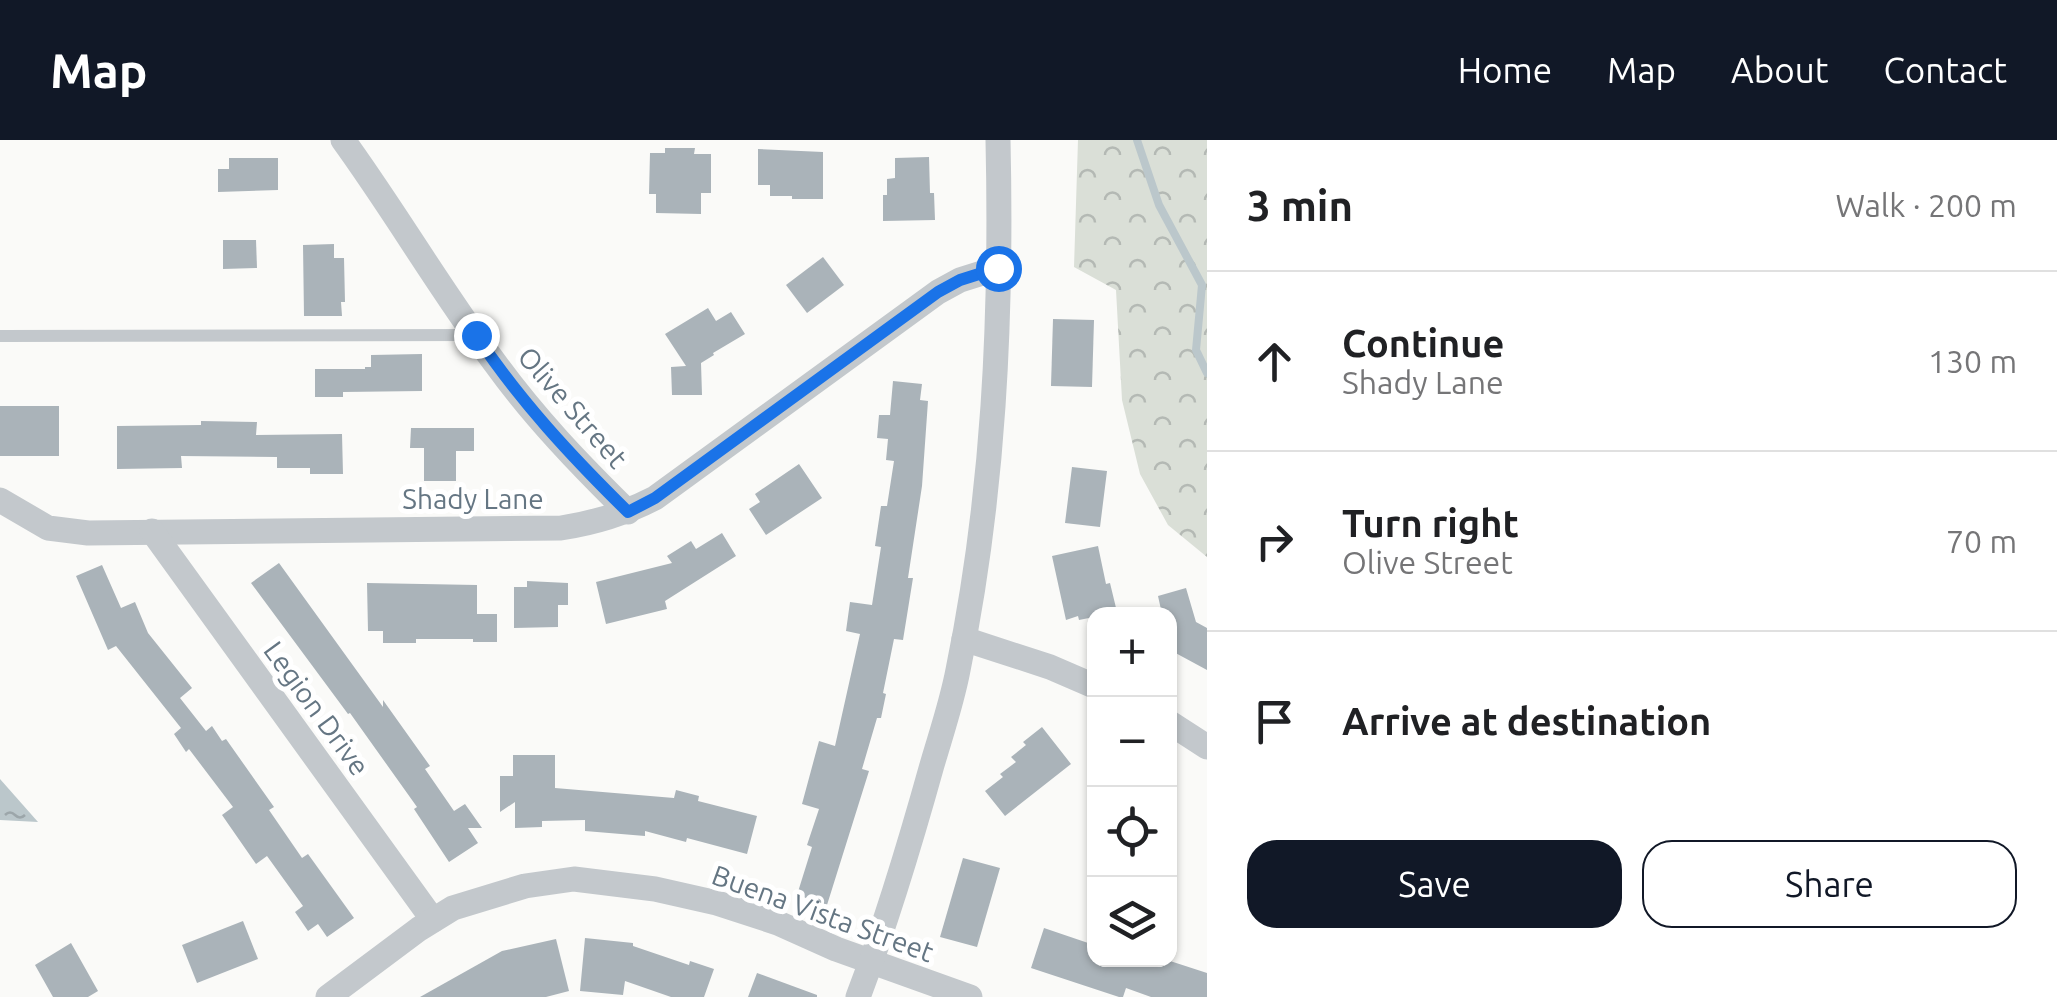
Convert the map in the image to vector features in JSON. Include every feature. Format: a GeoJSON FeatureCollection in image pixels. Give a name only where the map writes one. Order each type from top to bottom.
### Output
{"type":"FeatureCollection","features":[{"type":"Feature","properties":{"kind":"street","name":"Olive Street"},"geometry":{"type":"LineString","coordinates":[[343,140],[536,416],[628,512]]}},
{"type":"Feature","properties":{"kind":"street"},"geometry":{"type":"LineString","coordinates":[[858,997],[906,857],[958,674],[974,586],[994,404],[998,140]]}},
{"type":"Feature","properties":{"kind":"street","name":"Shady Lane"},"geometry":{"type":"LineString","coordinates":[[0,500],[48,528],[88,533],[560,528],[595,523],[655,498],[938,292],[998,268]]}},
{"type":"Feature","properties":{"kind":"street","name":"Legion Drive"},"geometry":{"type":"LineString","coordinates":[[152,531],[433,920]]}},
{"type":"Feature","properties":{"kind":"street"},"geometry":{"type":"LineString","coordinates":[[964,639],[1087,683]]}},
{"type":"Feature","properties":{"kind":"street"},"geometry":{"type":"LineString","coordinates":[[1177,728],[1207,747]]}},
{"type":"Feature","properties":{"kind":"street","name":"Buena Vista Street"},"geometry":{"type":"LineString","coordinates":[[328,997],[453,908],[525,886],[574,878],[655,889],[717,903],[970,997]]}},
{"type":"Feature","properties":{"kind":"lane"},"geometry":{"type":"LineString","coordinates":[[0,336],[476,335]]}},
{"type":"Feature","properties":{"kind":"green space"},"geometry":{"type":"Polygon","coordinates":[[[1078,140],[1207,140],[1207,557],[1168,525],[1140,474],[1122,400],[1116,290],[1074,267],[1078,140]]]}},
{"type":"Feature","properties":{"kind":"water"},"geometry":{"type":"Polygon","coordinates":[[[0,779],[38,822],[0,820],[0,779]]]}},
{"type":"Feature","properties":{"kind":"building"},"geometry":{"type":"Polygon","coordinates":[[[665,148],[695,148],[694,154],[711,154],[711,193],[701,193],[701,214],[656,213],[656,194],[649,194],[650,153],[665,153],[665,148]]]}},
{"type":"Feature","properties":{"kind":"building"},"geometry":{"type":"Polygon","coordinates":[[[758,149],[823,152],[823,199],[770,196],[770,185],[758,185],[758,149]]]}},
{"type":"Feature","properties":{"kind":"building"},"geometry":{"type":"Polygon","coordinates":[[[929,157],[935,220],[883,221],[883,195],[887,195],[887,179],[895,178],[895,158],[929,157]]]}},
{"type":"Feature","properties":{"kind":"building"},"geometry":{"type":"Polygon","coordinates":[[[229,158],[278,158],[278,190],[218,192],[218,169],[229,169],[229,158]]]}},
{"type":"Feature","properties":{"kind":"building"},"geometry":{"type":"Polygon","coordinates":[[[223,240],[256,240],[257,268],[223,269],[223,240]]]}},
{"type":"Feature","properties":{"kind":"building"},"geometry":{"type":"Polygon","coordinates":[[[334,244],[334,258],[344,258],[342,316],[304,316],[303,245],[334,244]]]}},
{"type":"Feature","properties":{"kind":"building"},"geometry":{"type":"Polygon","coordinates":[[[823,257],[844,285],[807,313],[786,285],[823,257]]]}},
{"type":"Feature","properties":{"kind":"building"},"geometry":{"type":"Polygon","coordinates":[[[708,308],[716,321],[731,312],[745,334],[701,363],[702,395],[672,395],[671,367],[686,366],[665,334],[708,308]]]}},
{"type":"Feature","properties":{"kind":"building"},"geometry":{"type":"Polygon","coordinates":[[[1053,319],[1094,320],[1092,387],[1051,386],[1053,319]]]}},
{"type":"Feature","properties":{"kind":"building"},"geometry":{"type":"Polygon","coordinates":[[[422,354],[422,391],[343,392],[343,397],[315,397],[315,369],[365,369],[371,367],[371,355],[422,354]]]}},
{"type":"Feature","properties":{"kind":"building"},"geometry":{"type":"Polygon","coordinates":[[[893,381],[922,384],[920,400],[928,401],[922,486],[908,578],[913,578],[903,640],[894,639],[881,718],[877,718],[862,769],[869,771],[827,905],[797,895],[819,809],[802,804],[819,741],[835,746],[860,634],[846,631],[850,602],[872,605],[881,547],[875,546],[881,506],[887,506],[894,461],[886,460],[888,439],[877,438],[879,415],[890,415],[893,381]]]}},
{"type":"Feature","properties":{"kind":"building"},"geometry":{"type":"Polygon","coordinates":[[[0,406],[59,406],[59,456],[0,456],[0,406]]]}},
{"type":"Feature","properties":{"kind":"building"},"geometry":{"type":"Polygon","coordinates":[[[201,421],[257,422],[256,435],[342,434],[343,474],[277,468],[277,457],[181,456],[182,468],[117,469],[117,426],[201,425],[201,421]]]}},
{"type":"Feature","properties":{"kind":"building"},"geometry":{"type":"Polygon","coordinates":[[[411,428],[474,428],[474,451],[456,451],[456,481],[424,481],[424,448],[410,448],[411,428]]]}},
{"type":"Feature","properties":{"kind":"building"},"geometry":{"type":"Polygon","coordinates":[[[799,464],[822,498],[766,535],[749,509],[760,502],[755,494],[799,464]]]}},
{"type":"Feature","properties":{"kind":"building"},"geometry":{"type":"Polygon","coordinates":[[[1072,467],[1107,471],[1100,527],[1065,523],[1072,467]]]}},
{"type":"Feature","properties":{"kind":"building"},"geometry":{"type":"Polygon","coordinates":[[[722,533],[736,556],[665,601],[667,609],[606,624],[596,582],[672,563],[667,556],[691,541],[696,549],[722,533]]]}},
{"type":"Feature","properties":{"kind":"building"},"geometry":{"type":"Polygon","coordinates":[[[1098,546],[1116,607],[1087,607],[1087,618],[1079,620],[1078,616],[1066,620],[1052,556],[1098,546]]]}},
{"type":"Feature","properties":{"kind":"building"},"geometry":{"type":"Polygon","coordinates":[[[279,563],[430,766],[425,769],[454,811],[465,804],[482,828],[468,828],[478,843],[449,862],[414,809],[417,807],[251,583],[279,563]]]}},
{"type":"Feature","properties":{"kind":"building"},"geometry":{"type":"Polygon","coordinates":[[[102,565],[121,608],[135,602],[148,633],[192,688],[180,698],[206,731],[212,726],[222,741],[226,739],[274,807],[269,810],[302,858],[308,854],[354,918],[327,937],[318,924],[308,931],[295,912],[303,906],[267,856],[256,864],[222,815],[233,807],[174,734],[181,728],[116,646],[108,650],[76,576],[102,565]]]}},
{"type":"Feature","properties":{"kind":"building"},"geometry":{"type":"Polygon","coordinates":[[[527,581],[568,583],[568,605],[558,605],[558,627],[514,628],[514,587],[527,587],[527,581]]]}},
{"type":"Feature","properties":{"kind":"building"},"geometry":{"type":"Polygon","coordinates":[[[367,583],[477,585],[477,614],[497,614],[497,642],[416,639],[416,643],[383,643],[383,631],[368,631],[367,583]]]}},
{"type":"Feature","properties":{"kind":"building"},"geometry":{"type":"Polygon","coordinates":[[[1186,588],[1196,622],[1207,628],[1207,670],[1177,654],[1177,607],[1160,607],[1158,596],[1186,588]]]}},
{"type":"Feature","properties":{"kind":"building"},"geometry":{"type":"Polygon","coordinates":[[[1042,727],[1071,764],[1005,816],[985,791],[1016,762],[1011,757],[1026,745],[1023,742],[1042,727]]]}},
{"type":"Feature","properties":{"kind":"building"},"geometry":{"type":"Polygon","coordinates":[[[513,755],[555,755],[555,788],[674,798],[676,790],[699,796],[698,801],[757,816],[747,854],[645,831],[645,836],[585,831],[585,820],[542,821],[542,827],[515,828],[515,802],[500,812],[500,776],[513,776],[513,755]]]}},
{"type":"Feature","properties":{"kind":"building"},"geometry":{"type":"Polygon","coordinates":[[[963,858],[1000,868],[977,947],[940,937],[963,858]]]}},
{"type":"Feature","properties":{"kind":"building"},"geometry":{"type":"Polygon","coordinates":[[[243,921],[258,959],[197,983],[182,945],[243,921]]]}},
{"type":"Feature","properties":{"kind":"building"},"geometry":{"type":"Polygon","coordinates":[[[1044,928],[1087,943],[1087,967],[1177,967],[1177,963],[1207,973],[1207,997],[1151,997],[1126,988],[1123,997],[1119,997],[1031,968],[1044,928]]]}},
{"type":"Feature","properties":{"kind":"building"},"geometry":{"type":"Polygon","coordinates":[[[585,938],[633,943],[689,965],[690,961],[714,969],[704,997],[671,997],[625,981],[623,995],[580,991],[585,938]]]}},
{"type":"Feature","properties":{"kind":"building"},"geometry":{"type":"Polygon","coordinates":[[[556,939],[569,991],[546,997],[420,997],[502,951],[556,939]]]}},
{"type":"Feature","properties":{"kind":"building"},"geometry":{"type":"Polygon","coordinates":[[[71,943],[98,991],[88,997],[53,997],[35,965],[71,943]]]}},
{"type":"Feature","properties":{"kind":"building"},"geometry":{"type":"Polygon","coordinates":[[[757,973],[817,995],[817,997],[748,997],[757,973]]]}},
{"type":"Feature","properties":{"kind":"waterway"},"geometry":{"type":"LineString","coordinates":[[1137,140],[1159,205],[1202,285],[1196,350],[1207,373]]}},
{"type":"Feature","properties":{"kind":"route"},"geometry":{"type":"LineString","coordinates":[[476,335],[536,416],[628,512],[655,498],[938,292],[998,268]]}}]}
